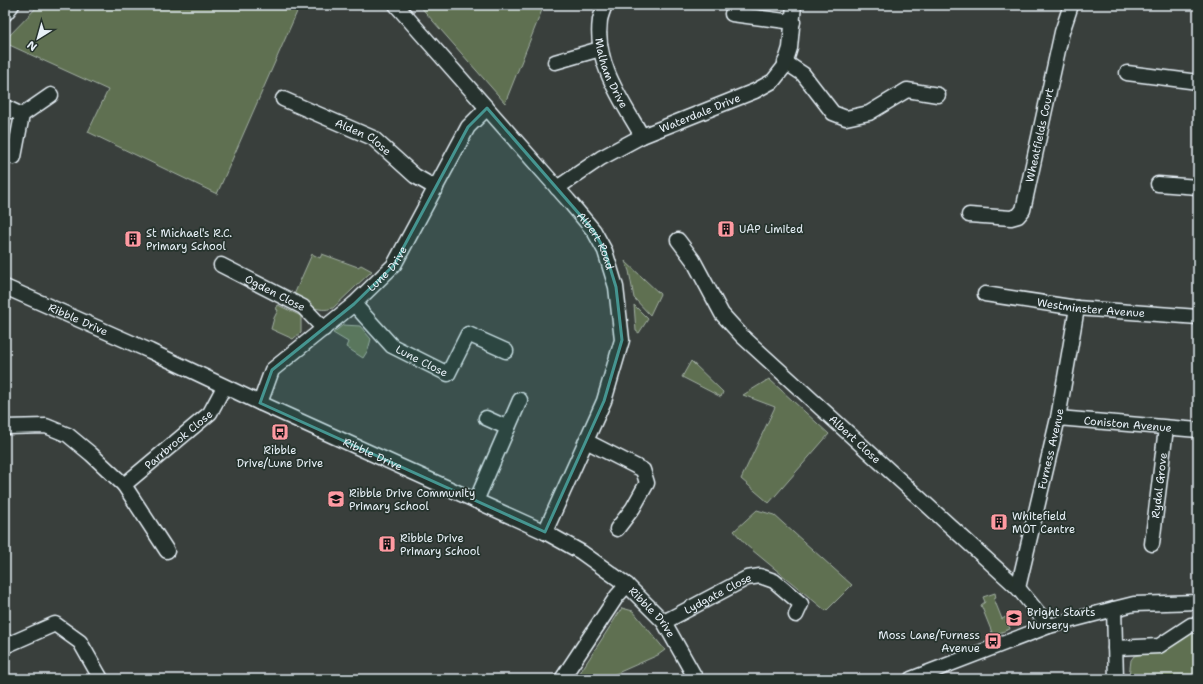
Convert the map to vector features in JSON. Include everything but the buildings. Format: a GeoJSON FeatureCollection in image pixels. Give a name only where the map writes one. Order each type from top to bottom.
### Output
{"type":"FeatureCollection","features":[{"type":"Feature","properties":{"kind":"street"},"geometry":{"type":"LineString","coordinates":[[5,14],[12,5]]}},
{"type":"Feature","properties":{"kind":"street","name":"Albert Road"},"geometry":{"type":"LineString","coordinates":[[396,5],[594,231],[605,251],[616,286],[622,340],[604,401],[545,532]]}},
{"type":"Feature","properties":{"kind":"street","name":"Malham Drive"},"geometry":{"type":"LineString","coordinates":[[605,5],[600,19],[600,49],[612,83],[642,136]]}},
{"type":"Feature","properties":{"kind":"street","name":"Waterdale Drive"},"geometry":{"type":"LineString","coordinates":[[557,188],[600,158],[642,136],[755,91],[773,81],[784,67],[790,48],[794,5]]}},
{"type":"Feature","properties":{"kind":"street","name":"Wheatfields Court"},"geometry":{"type":"LineString","coordinates":[[969,215],[1011,218],[1018,216],[1023,210],[1062,32],[1071,5]]}},
{"type":"Feature","properties":{"kind":"street"},"geometry":{"type":"LineString","coordinates":[[732,14],[793,22]]}},
{"type":"Feature","properties":{"kind":"street"},"geometry":{"type":"LineString","coordinates":[[555,62],[572,63],[600,49]]}},
{"type":"Feature","properties":{"kind":"street"},"geometry":{"type":"LineString","coordinates":[[785,62],[803,74],[833,113],[846,118],[869,113],[907,90],[925,87],[938,95]]}},
{"type":"Feature","properties":{"kind":"street"},"geometry":{"type":"LineString","coordinates":[[1127,73],[1198,82]]}},
{"type":"Feature","properties":{"kind":"street"},"geometry":{"type":"LineString","coordinates":[[14,157],[22,115],[51,95]]}},
{"type":"Feature","properties":{"kind":"street","name":"Alden Close"},"geometry":{"type":"LineString","coordinates":[[282,98],[373,138],[414,176],[436,188]]}},
{"type":"Feature","properties":{"kind":"street"},"geometry":{"type":"LineString","coordinates":[[5,107],[22,115]]}},
{"type":"Feature","properties":{"kind":"street","name":"Lune Drive"},"geometry":{"type":"LineString","coordinates":[[260,404],[272,370],[354,304],[394,265],[468,127],[487,108]]}},
{"type":"Feature","properties":{"kind":"street"},"geometry":{"type":"LineString","coordinates":[[1158,184],[1198,187]]}},
{"type":"Feature","properties":{"kind":"street","name":"Albert Close"},"geometry":{"type":"LineString","coordinates":[[678,240],[693,260],[722,314],[742,336],[1018,588],[1049,626]]}},
{"type":"Feature","properties":{"kind":"street","name":"Ogden Close"},"geometry":{"type":"LineString","coordinates":[[222,265],[303,307],[324,328]]}},
{"type":"Feature","properties":{"kind":"street","name":"Ribble Drive"},"geometry":{"type":"LineString","coordinates":[[5,286],[150,351],[260,404],[545,532],[581,552],[627,585],[664,622],[696,679]]}},
{"type":"Feature","properties":{"kind":"street","name":"Westminster Avenue"},"geometry":{"type":"LineString","coordinates":[[986,294],[1077,308],[1198,317]]}},
{"type":"Feature","properties":{"kind":"street","name":"Lune Close"},"geometry":{"type":"LineString","coordinates":[[354,304],[392,346],[448,374],[468,334],[506,351]]}},
{"type":"Feature","properties":{"kind":"street","name":"Furness Avenue"},"geometry":{"type":"LineString","coordinates":[[1018,588],[1058,418],[1077,308]]}},
{"type":"Feature","properties":{"kind":"street","name":"Parrbrook Close"},"geometry":{"type":"LineString","coordinates":[[124,484],[210,413],[224,387]]}},
{"type":"Feature","properties":{"kind":"street"},"geometry":{"type":"LineString","coordinates":[[476,501],[520,400]]}},
{"type":"Feature","properties":{"kind":"street"},"geometry":{"type":"LineString","coordinates":[[486,418],[508,428]]}},
{"type":"Feature","properties":{"kind":"street","name":"Coniston Avenue"},"geometry":{"type":"LineString","coordinates":[[1058,418],[1198,430]]}},
{"type":"Feature","properties":{"kind":"street"},"geometry":{"type":"LineString","coordinates":[[6,427],[46,426],[68,435],[124,484],[167,551]]}},
{"type":"Feature","properties":{"kind":"street","name":"Rydal Grove"},"geometry":{"type":"LineString","coordinates":[[1152,544],[1166,428]]}},
{"type":"Feature","properties":{"kind":"street"},"geometry":{"type":"LineString","coordinates":[[586,441],[643,470],[647,483],[634,508],[617,529]]}},
{"type":"Feature","properties":{"kind":"street","name":"Lydgate Close"},"geometry":{"type":"LineString","coordinates":[[664,622],[747,578],[760,576],[774,581],[801,604],[796,615]]}},
{"type":"Feature","properties":{"kind":"street"},"geometry":{"type":"LineString","coordinates":[[562,679],[617,596],[627,585]]}},
{"type":"Feature","properties":{"kind":"street"},"geometry":{"type":"LineString","coordinates":[[911,679],[1049,626],[1134,604],[1198,602]]}},
{"type":"Feature","properties":{"kind":"street"},"geometry":{"type":"LineString","coordinates":[[1114,609],[1116,679]]}},
{"type":"Feature","properties":{"kind":"street"},"geometry":{"type":"LineString","coordinates":[[5,646],[54,624],[80,642],[101,679]]}},
{"type":"Feature","properties":{"kind":"street"},"geometry":{"type":"LineString","coordinates":[[1115,648],[1159,646],[1191,625],[1198,625]]}},
{"type":"Feature","properties":{"kind":"highlighted area"},"geometry":{"type":"Polygon","coordinates":[[[487,108],[594,231],[605,251],[616,287],[622,340],[604,401],[545,532],[260,403],[272,370],[354,304],[394,265],[468,127],[487,108]]]}},
{"type":"Feature","properties":{"kind":"green space"},"geometry":{"type":"Polygon","coordinates":[[[39,5],[300,5],[217,194],[88,132],[108,90],[5,43],[5,40],[39,5]]]}},
{"type":"Feature","properties":{"kind":"green space"},"geometry":{"type":"Polygon","coordinates":[[[419,5],[544,5],[505,103],[419,5]]]}},
{"type":"Feature","properties":{"kind":"green space"},"geometry":{"type":"Polygon","coordinates":[[[312,254],[320,258],[322,254],[358,267],[361,265],[372,271],[333,308],[317,309],[293,297],[312,254]]]}},
{"type":"Feature","properties":{"kind":"green space"},"geometry":{"type":"Polygon","coordinates":[[[625,261],[660,294],[650,315],[634,298],[629,271],[625,261]]]}},
{"type":"Feature","properties":{"kind":"green space"},"geometry":{"type":"Polygon","coordinates":[[[278,305],[301,316],[301,332],[293,339],[271,329],[278,310],[276,309],[278,305]]]}},
{"type":"Feature","properties":{"kind":"green space"},"geometry":{"type":"Polygon","coordinates":[[[634,305],[648,319],[639,333],[636,331],[634,305]]]}},
{"type":"Feature","properties":{"kind":"green space"},"geometry":{"type":"Polygon","coordinates":[[[343,325],[360,326],[371,339],[368,350],[363,358],[346,347],[348,342],[333,333],[343,325]]]}},
{"type":"Feature","properties":{"kind":"green space"},"geometry":{"type":"Polygon","coordinates":[[[691,361],[723,392],[721,397],[682,377],[691,361]]]}},
{"type":"Feature","properties":{"kind":"green space"},"geometry":{"type":"Polygon","coordinates":[[[769,379],[829,434],[769,503],[741,479],[775,407],[743,395],[769,379]]]}},
{"type":"Feature","properties":{"kind":"green space"},"geometry":{"type":"Polygon","coordinates":[[[757,510],[774,515],[852,585],[826,611],[746,545],[734,531],[757,510]]]}},
{"type":"Feature","properties":{"kind":"green space"},"geometry":{"type":"Polygon","coordinates":[[[995,593],[996,598],[994,599],[1002,619],[1006,617],[1010,629],[993,635],[981,605],[985,602],[983,597],[995,593]]]}},
{"type":"Feature","properties":{"kind":"green space"},"geometry":{"type":"Polygon","coordinates":[[[622,608],[633,611],[665,650],[658,655],[604,679],[576,679],[622,608]]]}},
{"type":"Feature","properties":{"kind":"green space"},"geometry":{"type":"Polygon","coordinates":[[[1198,630],[1198,679],[1164,679],[1129,676],[1131,660],[1134,656],[1154,651],[1198,630]]]}},
{"type":"Feature","properties":{"kind":"place","name":"UAP Limited"},"geometry":{"type":"Point","coordinates":[726,229]}},
{"type":"Feature","properties":{"kind":"place","name":"St Michael's R.C. Primary School"},"geometry":{"type":"Point","coordinates":[133,239]}},
{"type":"Feature","properties":{"kind":"place","name":"Ribble Drive/Lune Drive"},"geometry":{"type":"Point","coordinates":[280,432]}},
{"type":"Feature","properties":{"kind":"place","name":"Ribble Drive Community Primary School"},"geometry":{"type":"Point","coordinates":[336,499]}},
{"type":"Feature","properties":{"kind":"place","name":"Whitefield MOT Centre"},"geometry":{"type":"Point","coordinates":[999,522]}},
{"type":"Feature","properties":{"kind":"place","name":"Ribble Drive Primary School"},"geometry":{"type":"Point","coordinates":[387,544]}},
{"type":"Feature","properties":{"kind":"place","name":"Bright Starts Nursery"},"geometry":{"type":"Point","coordinates":[1014,618]}},
{"type":"Feature","properties":{"kind":"place","name":"Moss Lane/Furness Avenue"},"geometry":{"type":"Point","coordinates":[993,641]}}]}
